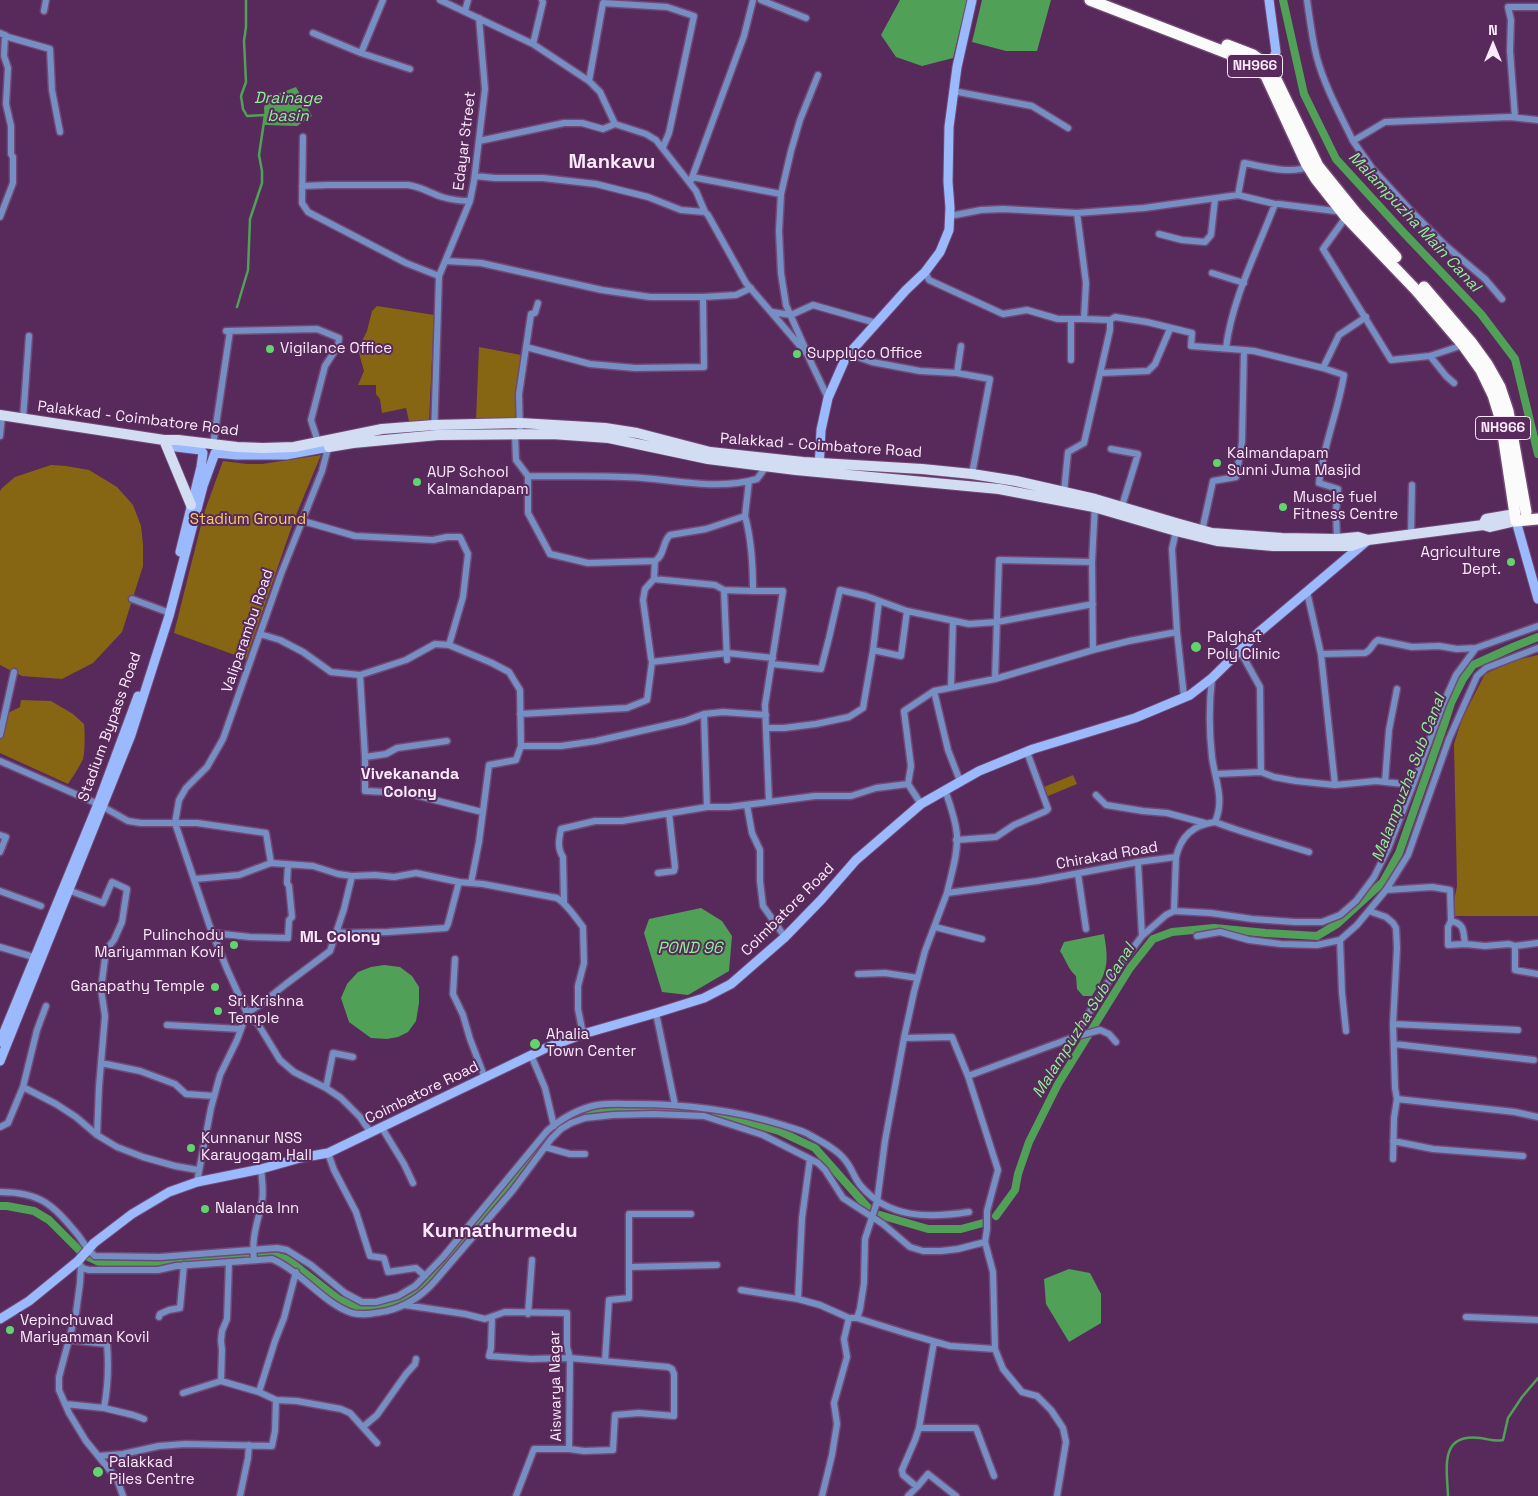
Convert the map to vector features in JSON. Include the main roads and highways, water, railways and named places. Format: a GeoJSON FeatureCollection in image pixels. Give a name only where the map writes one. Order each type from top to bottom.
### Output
{"type":"FeatureCollection","features":[{"type":"Feature","properties":{"kind":"highway","name":"NH966"},"geometry":{"type":"LineString","coordinates":[[1090,0],[1235,56],[1266,70]]}},
{"type":"Feature","properties":{"kind":"highway","name":"NH966"},"geometry":{"type":"LineString","coordinates":[[1111,0],[1253,55],[1266,70],[1318,166],[1356,212],[1446,312],[1470,342],[1495,379],[1502,421],[1528,516]]}},
{"type":"Feature","properties":{"kind":"highway","name":"NH966"},"geometry":{"type":"LineString","coordinates":[[1266,70],[1266,76],[1309,167],[1343,213],[1416,290],[1463,344],[1500,401]]}},
{"type":"Feature","properties":{"kind":"main road","name":"Palakkad - Coimbatore Road"},"geometry":{"type":"LineString","coordinates":[[1,416],[164,440],[178,440],[214,449],[294,447],[318,442],[353,443],[434,436],[552,434],[609,438],[708,459],[819,467],[999,489],[1015,486],[1064,492],[1176,531],[1217,541],[1273,546],[1351,546],[1368,540],[1483,524],[1490,527],[1528,516]]}},
{"type":"Feature","properties":{"kind":"main road","name":"Palakkad - Coimbatore Road"},"geometry":{"type":"LineString","coordinates":[[330,442],[382,429],[434,425],[520,423],[605,428],[637,433],[710,452],[769,463]]}},
{"type":"Feature","properties":{"kind":"main road"},"geometry":{"type":"LineString","coordinates":[[164,440],[191,505]]}},
{"type":"Feature","properties":{"kind":"main road","name":"Palakkad - Coimbatore Road"},"geometry":{"type":"LineString","coordinates":[[819,467],[922,469],[972,474],[1015,486],[1095,503],[1122,506],[1202,531],[1282,538],[1337,539],[1358,537],[1368,540]]}},
{"type":"Feature","properties":{"kind":"water"},"geometry":{"type":"Polygon","coordinates":[[[900,0],[967,0],[953,58],[922,66],[896,57],[881,35],[900,0]]]}},
{"type":"Feature","properties":{"kind":"water"},"geometry":{"type":"Polygon","coordinates":[[[982,0],[1051,0],[1037,51],[1006,51],[972,42],[982,0]]]}},
{"type":"Feature","properties":{"kind":"water","name":"Drainage basin"},"geometry":{"type":"Polygon","coordinates":[[[296,87],[312,116],[297,126],[265,125],[264,107],[270,97],[296,87]]]}},
{"type":"Feature","properties":{"kind":"water","name":"POND 96"},"geometry":{"type":"Polygon","coordinates":[[[701,908],[722,921],[732,936],[729,971],[688,995],[662,992],[644,933],[649,919],[701,908]]]}},
{"type":"Feature","properties":{"kind":"water"},"geometry":{"type":"Polygon","coordinates":[[[1104,934],[1107,960],[1104,973],[1092,996],[1083,996],[1077,989],[1076,976],[1060,951],[1064,942],[1104,934]]]}},
{"type":"Feature","properties":{"kind":"water"},"geometry":{"type":"Polygon","coordinates":[[[384,965],[400,967],[412,976],[419,987],[416,1021],[408,1032],[398,1037],[387,1039],[371,1038],[349,1022],[341,998],[347,984],[358,972],[384,965]]]}},
{"type":"Feature","properties":{"kind":"water"},"geometry":{"type":"Polygon","coordinates":[[[1069,1269],[1090,1273],[1101,1294],[1101,1323],[1069,1342],[1046,1304],[1044,1279],[1069,1269]]]}},
{"type":"Feature","properties":{"kind":"waterway"},"geometry":{"type":"LineString","coordinates":[[237,307],[248,270],[250,219],[262,183],[259,155],[265,115],[247,116],[243,109],[241,96],[246,82],[244,41],[246,0]]}},
{"type":"Feature","properties":{"kind":"waterway","name":"Malampuzha Main Canal"},"geometry":{"type":"LineString","coordinates":[[1283,0],[1304,94],[1336,159],[1481,314],[1515,359],[1538,454]]}},
{"type":"Feature","properties":{"kind":"waterway","name":"Malampuzha Sub Canal"},"geometry":{"type":"LineString","coordinates":[[996,1216],[1015,1190],[1018,1174],[1029,1142],[1058,1084],[1130,968],[1153,939],[1172,932],[1214,928],[1317,936],[1337,924],[1383,882],[1399,853],[1451,703],[1463,679],[1473,665],[1538,637]]}},
{"type":"Feature","properties":{"kind":"waterway","name":"Malampuzha Sub Canal"},"geometry":{"type":"LineString","coordinates":[[0,1206],[34,1211],[49,1220],[84,1255],[101,1263],[153,1263],[270,1254],[286,1259],[338,1299],[366,1310],[385,1307],[413,1296],[450,1256],[539,1146],[569,1120],[598,1113],[634,1110],[699,1112],[744,1121],[779,1131],[815,1148],[870,1210]]}},
{"type":"Feature","properties":{"kind":"waterway","name":"Malampuzha Sub Canal"},"geometry":{"type":"LineString","coordinates":[[880,1215],[928,1229],[961,1229],[983,1223]]}},
{"type":"Feature","properties":{"kind":"waterway"},"geometry":{"type":"LineString","coordinates":[[1448,1496],[1447,1464],[1448,1455],[1452,1447],[1458,1441],[1467,1438],[1503,1440],[1508,1418],[1538,1378]]}},
{"type":"Feature","properties":{"kind":"place","name":"Vigilance Office"},"geometry":{"type":"Point","coordinates":[270,349]}},
{"type":"Feature","properties":{"kind":"place","name":"Supplyco Office"},"geometry":{"type":"Point","coordinates":[797,354]}},
{"type":"Feature","properties":{"kind":"place","name":"Kalmandapam Sunni Juma Masjid"},"geometry":{"type":"Point","coordinates":[1217,463]}},
{"type":"Feature","properties":{"kind":"place","name":"AUP School Kalmandapam"},"geometry":{"type":"Point","coordinates":[417,482]}},
{"type":"Feature","properties":{"kind":"place","name":"Muscle fuel Fitness Centre"},"geometry":{"type":"Point","coordinates":[1283,507]}},
{"type":"Feature","properties":{"kind":"place","name":"Agriculture Dept."},"geometry":{"type":"Point","coordinates":[1511,562]}},
{"type":"Feature","properties":{"kind":"place","name":"Palghat Poly Clinic"},"geometry":{"type":"Point","coordinates":[1196,647]}},
{"type":"Feature","properties":{"kind":"place","name":"Pulinchodu Mariyamman Kovil"},"geometry":{"type":"Point","coordinates":[234,945]}},
{"type":"Feature","properties":{"kind":"place","name":"Ganapathy Temple"},"geometry":{"type":"Point","coordinates":[215,987]}},
{"type":"Feature","properties":{"kind":"place","name":"Sri Krishna Temple"},"geometry":{"type":"Point","coordinates":[218,1011]}},
{"type":"Feature","properties":{"kind":"place","name":"Ahalia Town Center"},"geometry":{"type":"Point","coordinates":[535,1044]}},
{"type":"Feature","properties":{"kind":"place","name":"Kunnanur NSS Karayogam Hall"},"geometry":{"type":"Point","coordinates":[191,1148]}},
{"type":"Feature","properties":{"kind":"place","name":"Nalanda Inn"},"geometry":{"type":"Point","coordinates":[205,1209]}},
{"type":"Feature","properties":{"kind":"place","name":"Vepinchuvad Mariyamman Kovil"},"geometry":{"type":"Point","coordinates":[10,1330]}},
{"type":"Feature","properties":{"kind":"place","name":"Palakkad Piles Centre"},"geometry":{"type":"Point","coordinates":[98,1472]}},
{"type":"Feature","properties":{"kind":"district","name":"Mankavu"},"geometry":{"type":"Point","coordinates":[612,163]}},
{"type":"Feature","properties":{"kind":"district","name":"Vivekananda Colony"},"geometry":{"type":"Point","coordinates":[410,784]}},
{"type":"Feature","properties":{"kind":"district","name":"ML Colony"},"geometry":{"type":"Point","coordinates":[340,938]}},
{"type":"Feature","properties":{"kind":"district","name":"Kunnathurmedu"},"geometry":{"type":"Point","coordinates":[500,1232]}},
{"type":"Feature","properties":{"kind":"park label","name":"Stadium Ground"},"geometry":{"type":"Point","coordinates":[248,520]}}]}
